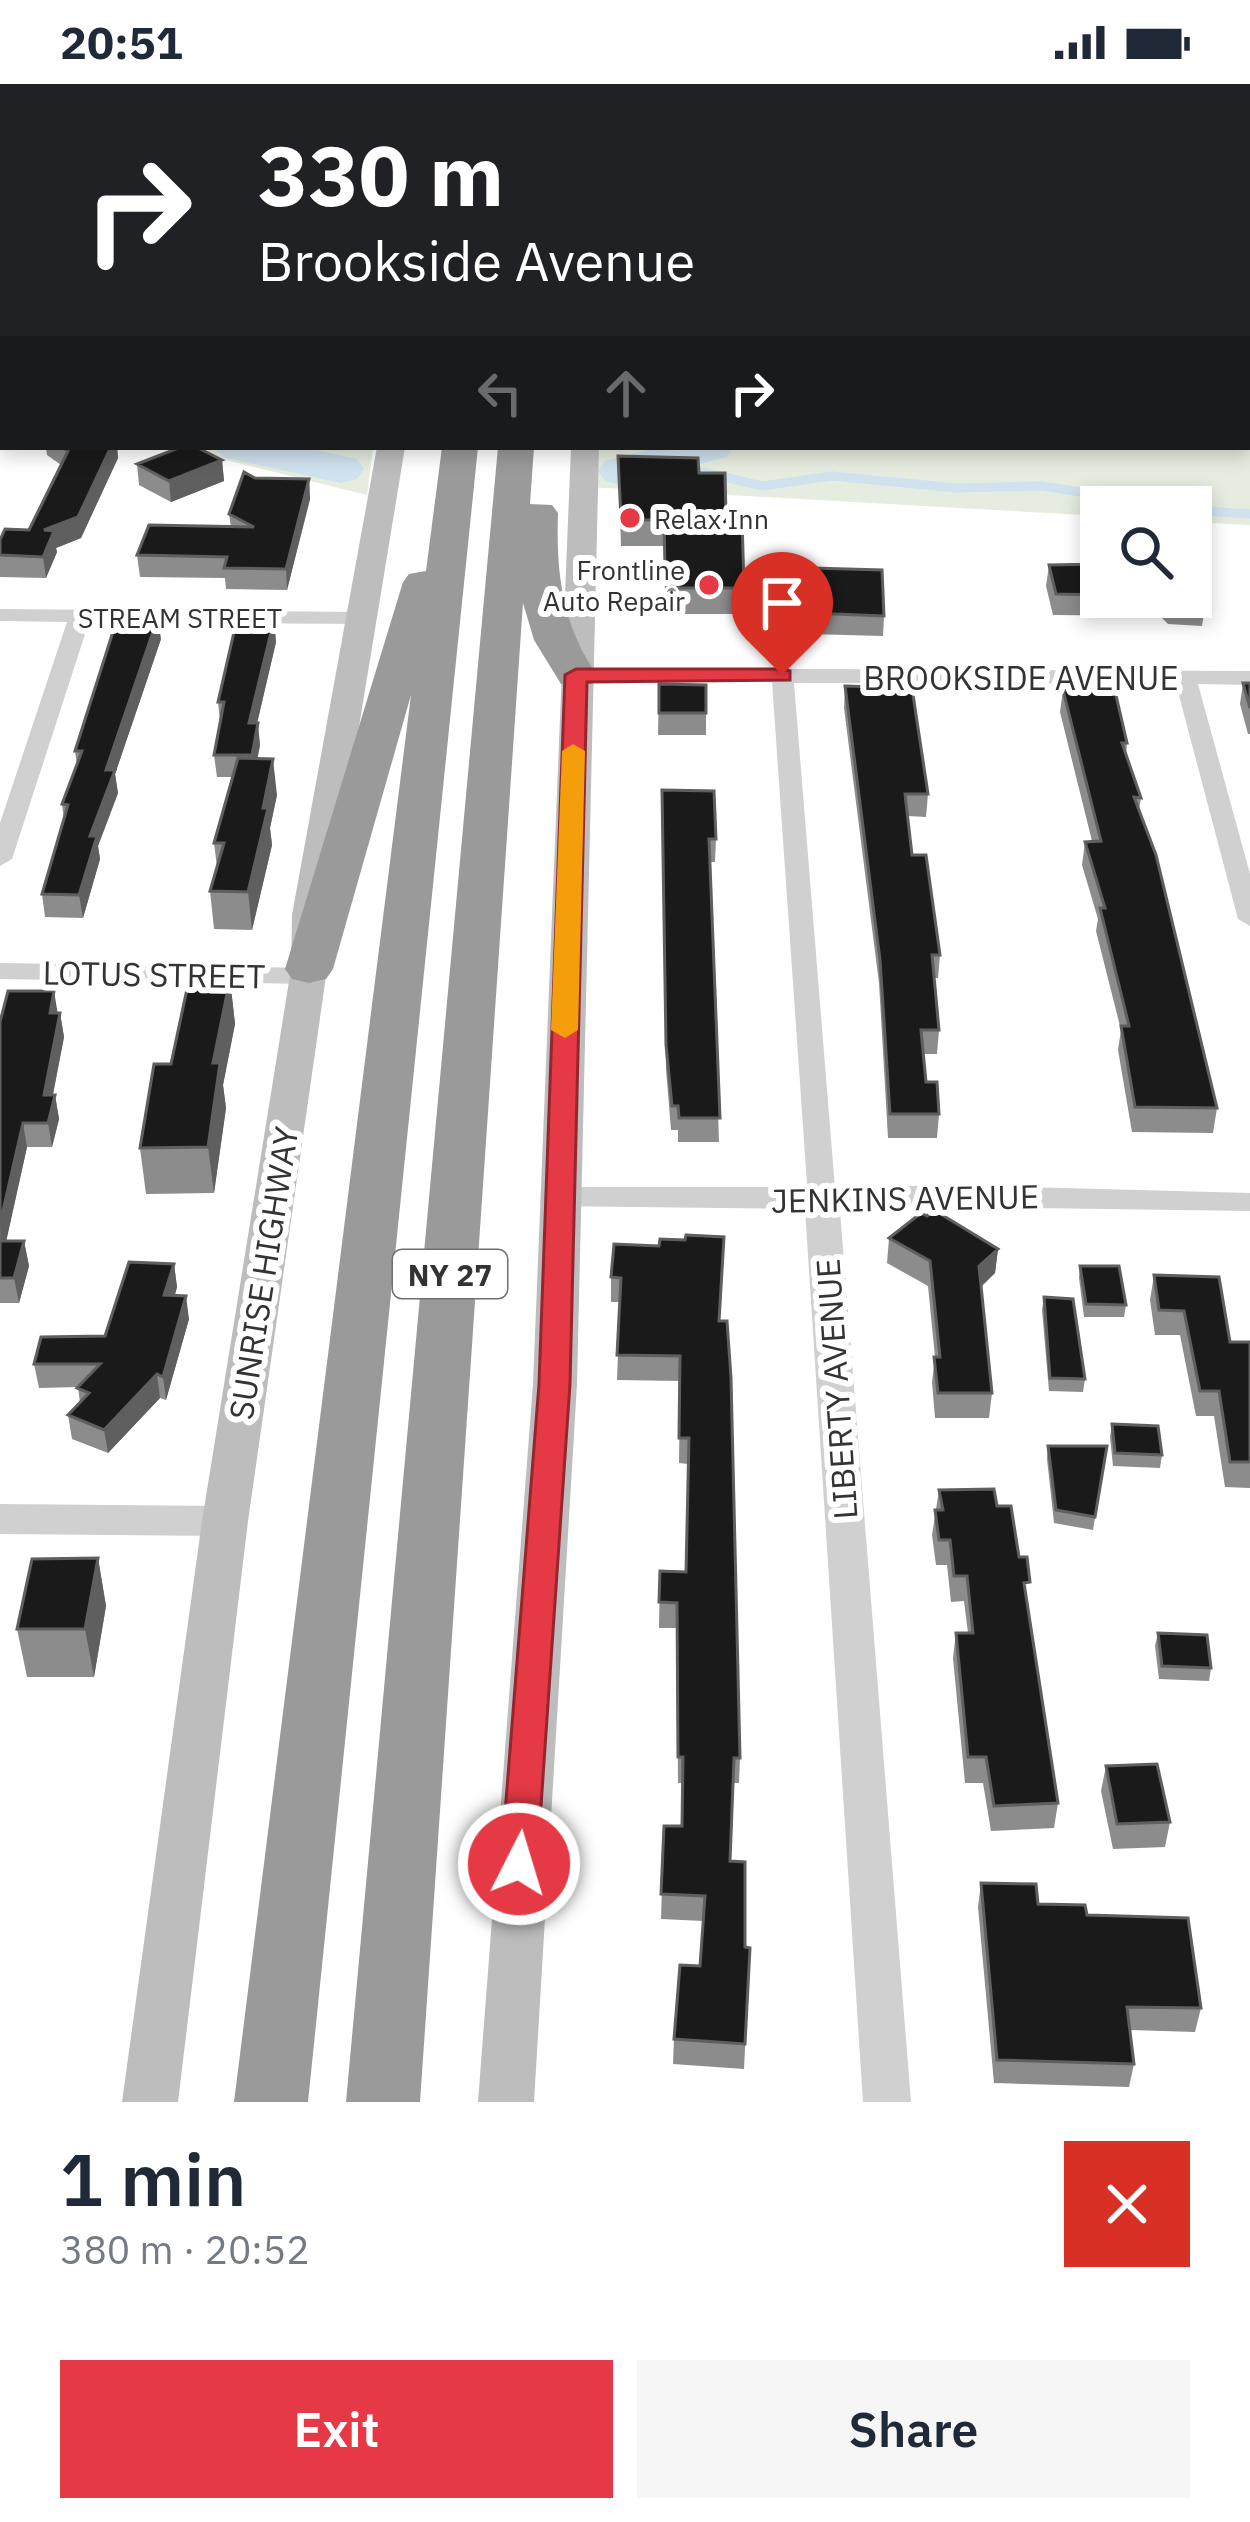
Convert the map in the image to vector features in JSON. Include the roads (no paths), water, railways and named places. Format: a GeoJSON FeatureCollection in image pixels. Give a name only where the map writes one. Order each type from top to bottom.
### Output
{"type":"FeatureCollection","features":[{"type":"Feature","properties":{"kind":"highway","name":"NY 27"},"geometry":{"type":"LineString","coordinates":[[271,2102],[460,450]]}},
{"type":"Feature","properties":{"kind":"highway","name":"NY 27"},"geometry":{"type":"LineString","coordinates":[[383,2102],[516,450]]}},
{"type":"Feature","properties":{"kind":"highway"},"geometry":{"type":"LineString","coordinates":[[535,450],[541,480],[541,581],[555,652],[576,675]]}},
{"type":"Feature","properties":{"kind":"highway"},"geometry":{"type":"LineString","coordinates":[[308,973],[412,607],[453,510]]}},
{"type":"Feature","properties":{"kind":"main road","name":"SUNRISE HIGHWAY"},"geometry":{"type":"LineString","coordinates":[[150,2102],[226,1521],[308,973],[310,915],[390,450]]}},
{"type":"Feature","properties":{"kind":"main road"},"geometry":{"type":"LineString","coordinates":[[506,2102],[554,1403],[585,450]]}},
{"type":"Feature","properties":{"kind":"street","name":"STREAM STREET"},"geometry":{"type":"LineString","coordinates":[[0,616],[360,618]]}},
{"type":"Feature","properties":{"kind":"street"},"geometry":{"type":"LineString","coordinates":[[0,859],[12,779],[80,616]]}},
{"type":"Feature","properties":{"kind":"street","name":"BROOKSIDE AVENUE"},"geometry":{"type":"LineString","coordinates":[[576,675],[1250,678]]}},
{"type":"Feature","properties":{"kind":"street","name":"LIBERTY AVENUE"},"geometry":{"type":"LineString","coordinates":[[782,675],[887,2102]]}},
{"type":"Feature","properties":{"kind":"street"},"geometry":{"type":"LineString","coordinates":[[1185,678],[1249,909]]}},
{"type":"Feature","properties":{"kind":"street","name":"LOTUS STREET"},"geometry":{"type":"LineString","coordinates":[[0,971],[308,973]]}},
{"type":"Feature","properties":{"kind":"street","name":"JENKINS AVENUE"},"geometry":{"type":"LineString","coordinates":[[559,1198],[946,1194],[1250,1202]]}},
{"type":"Feature","properties":{"kind":"street"},"geometry":{"type":"LineString","coordinates":[[0,1519],[226,1521]]}},
{"type":"Feature","properties":{"kind":"waterway"},"geometry":{"type":"LineString","coordinates":[[252,450],[341,469]]}},
{"type":"Feature","properties":{"kind":"waterway"},"geometry":{"type":"LineString","coordinates":[[621,471],[699,450]]}},
{"type":"Feature","properties":{"kind":"waterway"},"geometry":{"type":"LineString","coordinates":[[686,468],[762,486],[832,476],[957,488],[1042,486],[1080,492]]}},
{"type":"Feature","properties":{"kind":"waterway"},"geometry":{"type":"LineString","coordinates":[[1212,511],[1250,514]]}},
{"type":"Feature","properties":{"kind":"place","name":"Relax Inn"},"geometry":{"type":"Point","coordinates":[630,518]}},
{"type":"Feature","properties":{"kind":"place","name":"Frontline Auto Repair"},"geometry":{"type":"Point","coordinates":[709,585]}}]}
